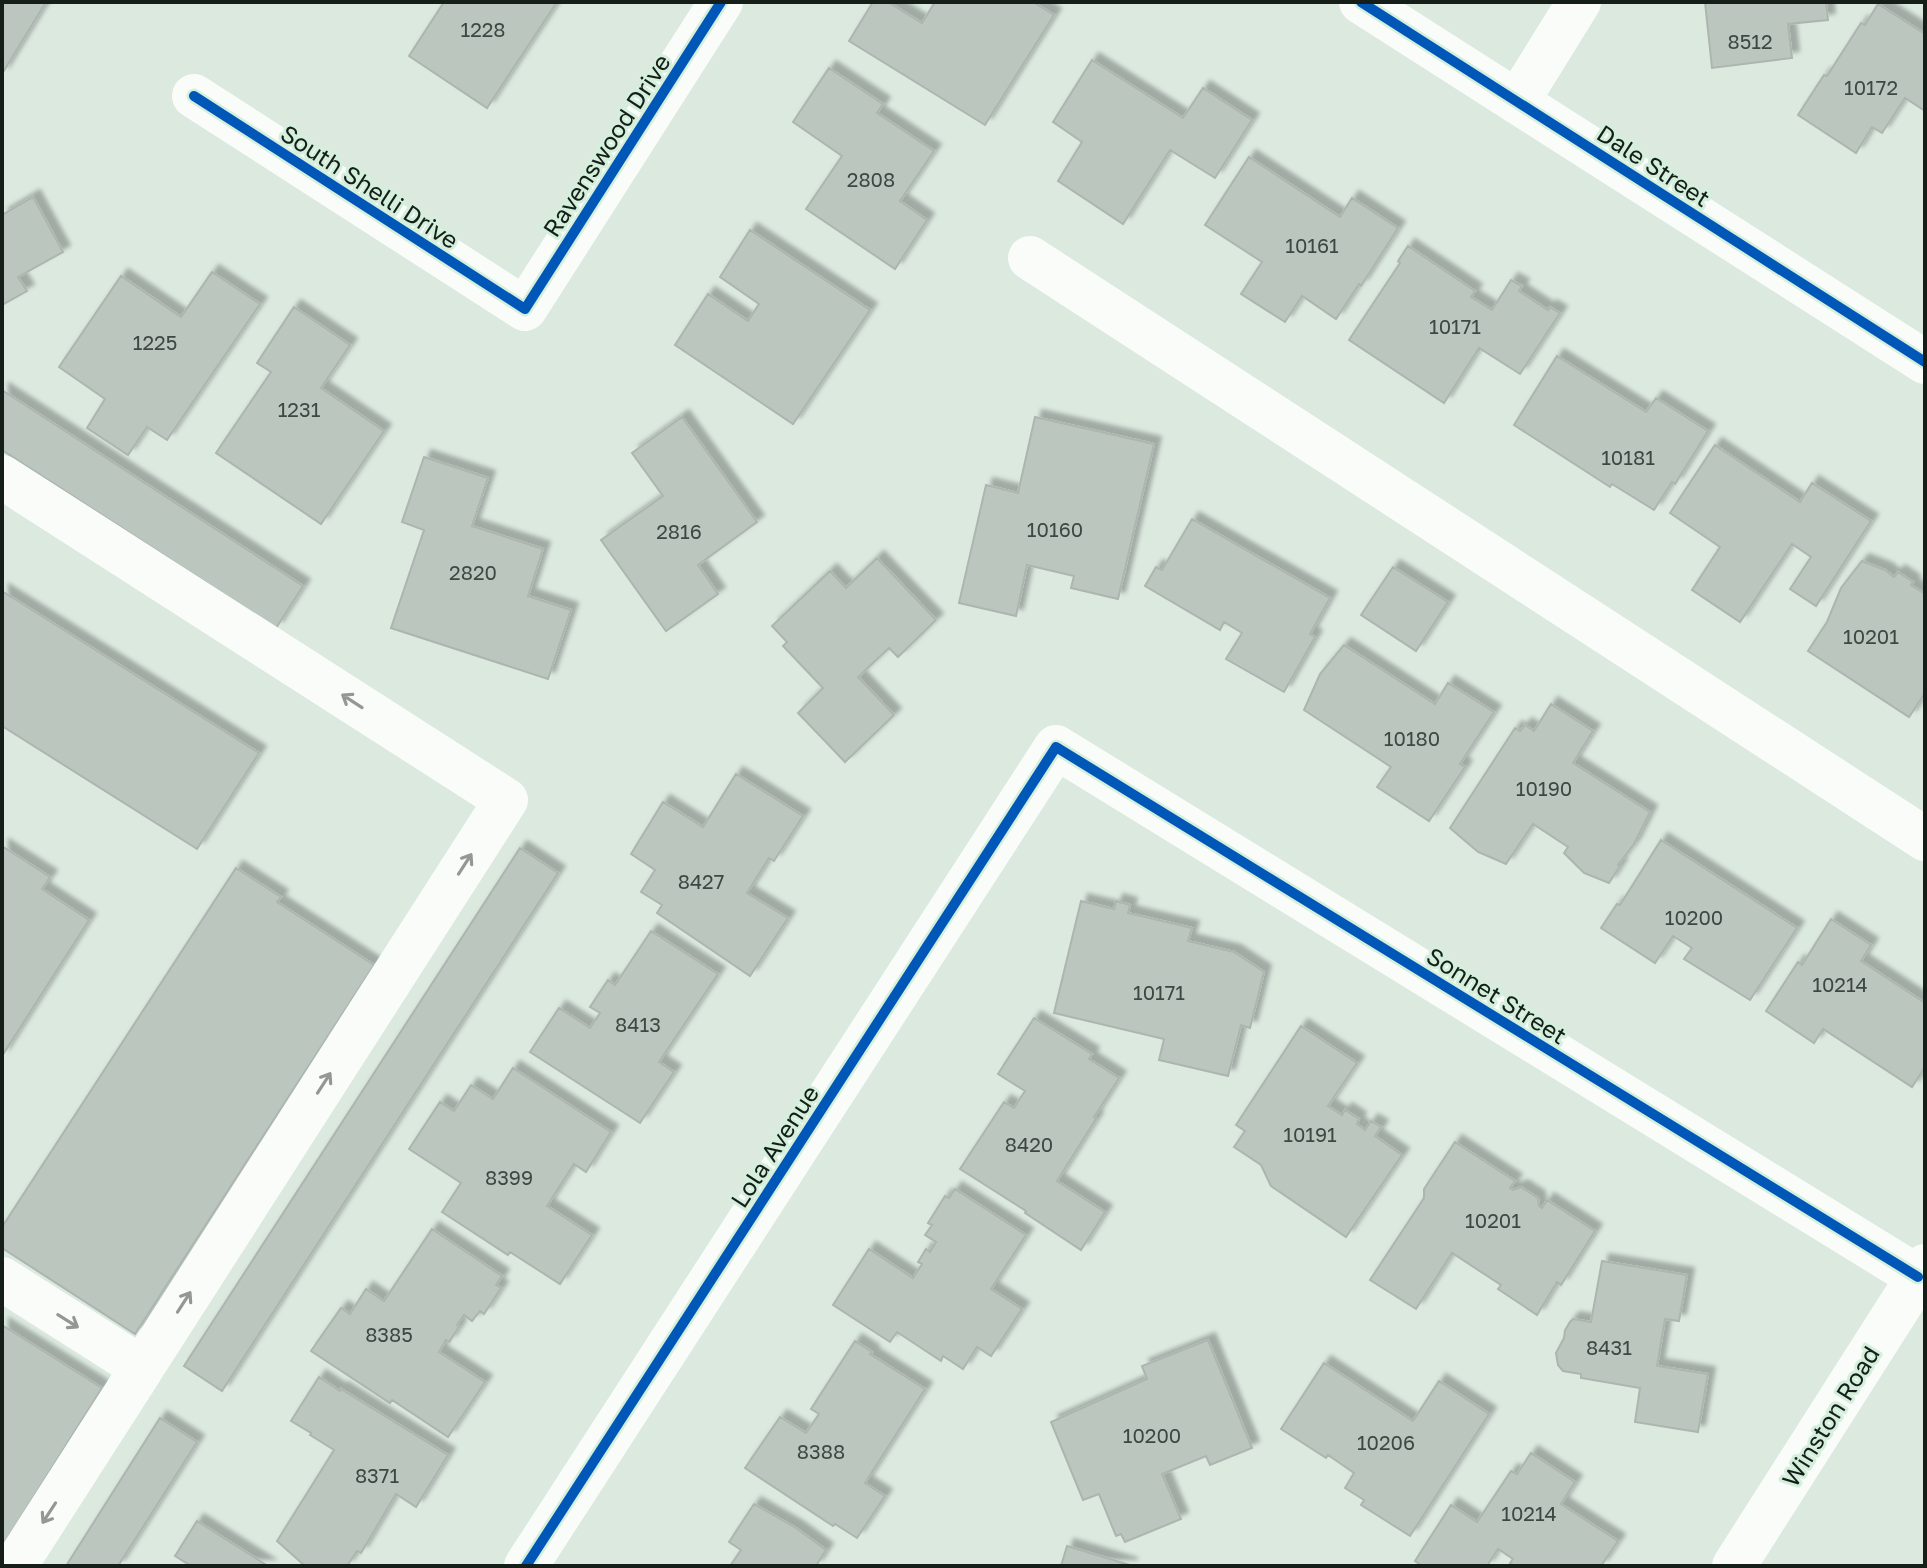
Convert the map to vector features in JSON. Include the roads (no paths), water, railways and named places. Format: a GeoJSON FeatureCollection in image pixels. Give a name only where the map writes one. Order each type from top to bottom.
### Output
{"type":"FeatureCollection","features":[{"type":"Feature","properties":{"kind":"street","name":"Ravenswood Drive"},"geometry":{"type":"LineString","coordinates":[[525,309],[721,2]]}},
{"type":"Feature","properties":{"kind":"street","name":"Dale Street"},"geometry":{"type":"LineString","coordinates":[[1361,2],[1925,362]]}},
{"type":"Feature","properties":{"kind":"street"},"geometry":{"type":"LineString","coordinates":[[1517,102],[1579,2]]}},
{"type":"Feature","properties":{"kind":"street","name":"South Shelli Drive"},"geometry":{"type":"LineString","coordinates":[[194,96],[525,309]]}},
{"type":"Feature","properties":{"kind":"street"},"geometry":{"type":"LineString","coordinates":[[1030,258],[1925,839]]}},
{"type":"Feature","properties":{"kind":"street"},"geometry":{"type":"LineString","coordinates":[[2,477],[506,800],[15,1566]]}},
{"type":"Feature","properties":{"kind":"street","name":"Sonnet Street"},"geometry":{"type":"LineString","coordinates":[[1056,747],[1921,1271]]}},
{"type":"Feature","properties":{"kind":"street","name":"Lola Avenue"},"geometry":{"type":"LineString","coordinates":[[526,1566],[1056,747]]}},
{"type":"Feature","properties":{"kind":"street","name":"Winston Road"},"geometry":{"type":"LineString","coordinates":[[1734,1566],[1921,1271]]}},
{"type":"Feature","properties":{"kind":"street"},"geometry":{"type":"LineString","coordinates":[[2,1279],[142,1368]]}}]}
